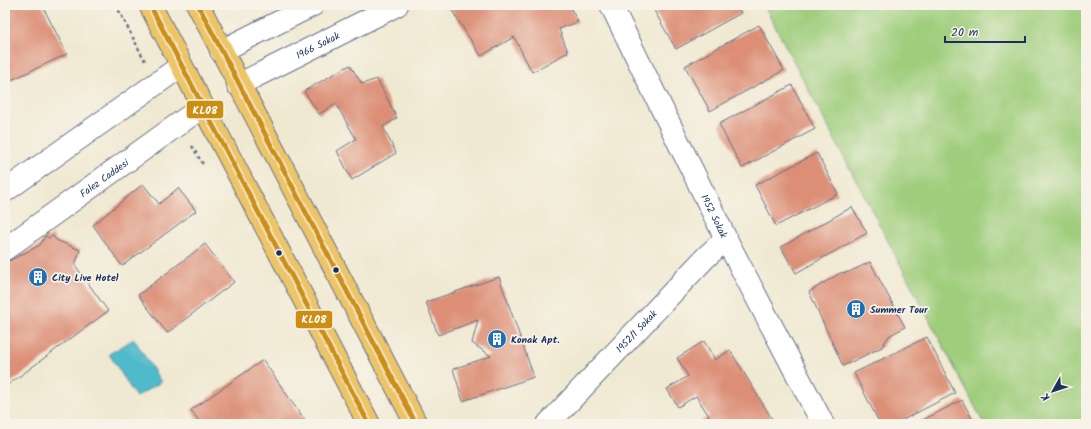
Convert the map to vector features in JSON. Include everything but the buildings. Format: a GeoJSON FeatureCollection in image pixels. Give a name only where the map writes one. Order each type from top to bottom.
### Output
{"type":"FeatureCollection","features":[{"type":"Feature","properties":{"kind":"main road"},"geometry":{"type":"LineString","coordinates":[[150,5],[369,424]]}},
{"type":"Feature","properties":{"kind":"main road"},"geometry":{"type":"LineString","coordinates":[[198,5],[238,85],[416,424]]}},
{"type":"Feature","properties":{"kind":"street"},"geometry":{"type":"LineString","coordinates":[[221,52],[313,5]]}},
{"type":"Feature","properties":{"kind":"street","name":"1966 Sokak"},"geometry":{"type":"LineString","coordinates":[[238,85],[397,5]]}},
{"type":"Feature","properties":{"kind":"street","name":"1952 Sokak"},"geometry":{"type":"LineString","coordinates":[[611,5],[726,239],[823,424]]}},
{"type":"Feature","properties":{"kind":"street"},"geometry":{"type":"LineString","coordinates":[[5,191],[181,66]]}},
{"type":"Feature","properties":{"kind":"street","name":"Falez Caddesi"},"geometry":{"type":"LineString","coordinates":[[5,249],[202,107]]}},
{"type":"Feature","properties":{"kind":"street","name":"1952/1 Sokak"},"geometry":{"type":"LineString","coordinates":[[548,424],[706,257],[726,239]]}},
{"type":"Feature","properties":{"kind":"green space"},"geometry":{"type":"Polygon","coordinates":[[[764,5],[1086,5],[1086,424],[984,424],[764,5]]]}},
{"type":"Feature","properties":{"kind":"water"},"geometry":{"type":"Polygon","coordinates":[[[134,339],[161,382],[136,397],[109,354],[134,339]]]}},
{"type":"Feature","properties":{"kind":"transit line","name":"KL08"},"geometry":{"type":"LineString","coordinates":[[150,5],[369,424]]}},
{"type":"Feature","properties":{"kind":"transit line","name":"KL08"},"geometry":{"type":"LineString","coordinates":[[198,5],[416,424]]}},
{"type":"Feature","properties":{"kind":"place","name":"City Live Hotel"},"geometry":{"type":"Point","coordinates":[38,277]}},
{"type":"Feature","properties":{"kind":"place","name":"Summer Tour"},"geometry":{"type":"Point","coordinates":[856,309]}},
{"type":"Feature","properties":{"kind":"place","name":"Konak Apt."},"geometry":{"type":"Point","coordinates":[497,339]}}]}
